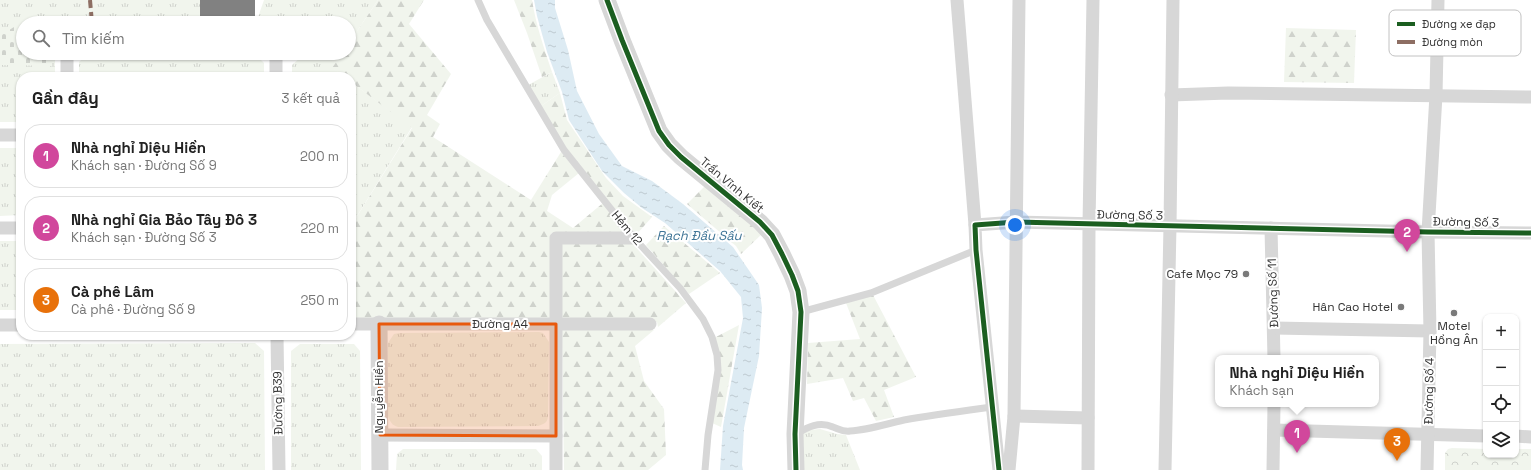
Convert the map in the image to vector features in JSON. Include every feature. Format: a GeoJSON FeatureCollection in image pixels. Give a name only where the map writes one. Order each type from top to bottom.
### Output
{"type":"FeatureCollection","features":[{"type":"Feature","properties":{"kind":"street","name":"Trần Vĩnh Kiết"},"geometry":{"type":"LineString","coordinates":[[607,0],[659,131],[669,145],[681,157],[760,222],[772,235],[792,275],[798,292],[801,312],[795,434],[796,470]]}},
{"type":"Feature","properties":{"kind":"street"},"geometry":{"type":"LineString","coordinates":[[957,0],[976,250],[998,470]]}},
{"type":"Feature","properties":{"kind":"street"},"geometry":{"type":"LineString","coordinates":[[1009,470],[1014,416],[1019,0]]}},
{"type":"Feature","properties":{"kind":"street"},"geometry":{"type":"LineString","coordinates":[[1088,470],[1089,224],[1093,0]]}},
{"type":"Feature","properties":{"kind":"street"},"geometry":{"type":"LineString","coordinates":[[1165,470],[1173,0]]}},
{"type":"Feature","properties":{"kind":"street","name":"Đường Số 4"},"geometry":{"type":"LineString","coordinates":[[1438,0],[1438,10]]}},
{"type":"Feature","properties":{"kind":"street","name":"Đường Số 4"},"geometry":{"type":"LineString","coordinates":[[1427,470],[1430,331],[1428,232],[1437,56]]}},
{"type":"Feature","properties":{"kind":"street"},"geometry":{"type":"LineString","coordinates":[[67,60],[67,72]]}},
{"type":"Feature","properties":{"kind":"street"},"geometry":{"type":"LineString","coordinates":[[276,60],[276,72]]}},
{"type":"Feature","properties":{"kind":"street"},"geometry":{"type":"LineString","coordinates":[[1171,95],[1228,93],[1531,98]]}},
{"type":"Feature","properties":{"kind":"street"},"geometry":{"type":"LineString","coordinates":[[0,135],[16,135]]}},
{"type":"Feature","properties":{"kind":"street","name":"Đường Số 3"},"geometry":{"type":"LineString","coordinates":[[975,224],[1016,222],[1531,233]]}},
{"type":"Feature","properties":{"kind":"street"},"geometry":{"type":"LineString","coordinates":[[0,228],[16,228]]}},
{"type":"Feature","properties":{"kind":"street","name":"Đường Số 11"},"geometry":{"type":"LineString","coordinates":[[1271,228],[1274,355]]}},
{"type":"Feature","properties":{"kind":"street"},"geometry":{"type":"LineString","coordinates":[[556,470],[556,238],[634,238]]}},
{"type":"Feature","properties":{"kind":"street","name":"Đường A4"},"geometry":{"type":"LineString","coordinates":[[356,324],[650,324]]}},
{"type":"Feature","properties":{"kind":"street","name":"Nguyễn Hiền"},"geometry":{"type":"LineString","coordinates":[[379,324],[380,470]]}},
{"type":"Feature","properties":{"kind":"street"},"geometry":{"type":"LineString","coordinates":[[0,325],[16,325]]}},
{"type":"Feature","properties":{"kind":"street"},"geometry":{"type":"LineString","coordinates":[[1274,328],[1430,331]]}},
{"type":"Feature","properties":{"kind":"street","name":"Đường B39"},"geometry":{"type":"LineString","coordinates":[[277,340],[279,470]]}},
{"type":"Feature","properties":{"kind":"street"},"geometry":{"type":"LineString","coordinates":[[1273,470],[1274,407]]}},
{"type":"Feature","properties":{"kind":"street"},"geometry":{"type":"LineString","coordinates":[[1014,416],[1088,418]]}},
{"type":"Feature","properties":{"kind":"street"},"geometry":{"type":"LineString","coordinates":[[1274,430],[1483,436]]}},
{"type":"Feature","properties":{"kind":"street"},"geometry":{"type":"LineString","coordinates":[[380,435],[556,436]]}},
{"type":"Feature","properties":{"kind":"street"},"geometry":{"type":"LineString","coordinates":[[1519,436],[1531,437]]}},
{"type":"Feature","properties":{"kind":"lane","name":"Hẻm 12"},"geometry":{"type":"LineString","coordinates":[[478,0],[487,20],[564,150],[634,238],[680,288],[703,319],[712,337],[718,355],[718,370],[708,435],[706,470]]}},
{"type":"Feature","properties":{"kind":"lane"},"geometry":{"type":"LineString","coordinates":[[801,312],[871,293],[976,250]]}},
{"type":"Feature","properties":{"kind":"lane"},"geometry":{"type":"LineString","coordinates":[[795,434],[815,425],[832,426],[841,431],[852,431],[905,420],[992,407]]}},
{"type":"Feature","properties":{"kind":"highlighted area"},"geometry":{"type":"Polygon","coordinates":[[[379,324],[556,324],[556,436],[380,435],[379,324]]]}},
{"type":"Feature","properties":{"kind":"green space"},"geometry":{"type":"Polygon","coordinates":[[[0,0],[200,0],[200,16],[16,16],[16,60],[55,60],[55,72],[16,72],[16,122],[0,122],[0,0]]]}},
{"type":"Feature","properties":{"kind":"green space"},"geometry":{"type":"Polygon","coordinates":[[[264,0],[378,0],[356,33],[356,16],[258,16],[264,0]]]}},
{"type":"Feature","properties":{"kind":"green space"},"geometry":{"type":"Polygon","coordinates":[[[378,0],[424,0],[409,24],[451,74],[427,115],[440,124],[433,137],[531,200],[561,152],[579,173],[552,195],[547,211],[573,228],[603,203],[626,232],[551,233],[550,318],[356,318],[356,218],[412,128],[356,86],[356,72],[338,72],[332,68],[338,60],[356,60],[356,33],[378,0]]]}},
{"type":"Feature","properties":{"kind":"green space"},"geometry":{"type":"Polygon","coordinates":[[[514,0],[532,0],[543,45],[552,72],[542,77],[527,33],[514,0]]]}},
{"type":"Feature","properties":{"kind":"green space"},"geometry":{"type":"Polygon","coordinates":[[[16,26],[16,60],[52,60],[52,66],[0,65],[0,36],[16,26]]]}},
{"type":"Feature","properties":{"kind":"green space"},"geometry":{"type":"Polygon","coordinates":[[[1286,28],[1356,30],[1354,83],[1284,82],[1286,28]]]}},
{"type":"Feature","properties":{"kind":"green space"},"geometry":{"type":"Polygon","coordinates":[[[81,60],[261,60],[264,63],[264,72],[79,72],[79,62],[81,60]]]}},
{"type":"Feature","properties":{"kind":"green space"},"geometry":{"type":"Polygon","coordinates":[[[298,60],[338,60],[333,68],[338,72],[292,72],[292,65],[298,60]]]}},
{"type":"Feature","properties":{"kind":"green space"},"geometry":{"type":"Polygon","coordinates":[[[552,72],[560,93],[541,106],[528,85],[552,72]]]}},
{"type":"Feature","properties":{"kind":"green space"},"geometry":{"type":"Polygon","coordinates":[[[356,86],[412,127],[356,218],[356,86]]]}},
{"type":"Feature","properties":{"kind":"green space"},"geometry":{"type":"Polygon","coordinates":[[[560,93],[567,120],[606,178],[623,196],[652,217],[636,235],[567,149],[541,106],[560,93]]]}},
{"type":"Feature","properties":{"kind":"green space"},"geometry":{"type":"Polygon","coordinates":[[[0,148],[16,148],[16,215],[0,216],[0,148]]]}},
{"type":"Feature","properties":{"kind":"green space"},"geometry":{"type":"Polygon","coordinates":[[[706,185],[763,233],[741,254],[736,246],[687,204],[706,185]]]}},
{"type":"Feature","properties":{"kind":"green space"},"geometry":{"type":"Polygon","coordinates":[[[664,226],[720,273],[689,294],[646,245],[664,226]]]}},
{"type":"Feature","properties":{"kind":"green space"},"geometry":{"type":"Polygon","coordinates":[[[0,241],[16,241],[16,310],[0,310],[0,241]]]}},
{"type":"Feature","properties":{"kind":"green space"},"geometry":{"type":"Polygon","coordinates":[[[561,243],[632,243],[686,303],[658,327],[657,322],[562,319],[561,243]]]}},
{"type":"Feature","properties":{"kind":"green space"},"geometry":{"type":"Polygon","coordinates":[[[873,295],[916,377],[884,390],[894,417],[876,421],[864,398],[853,401],[843,378],[807,384],[808,343],[860,339],[846,303],[873,295]]]}},
{"type":"Feature","properties":{"kind":"green space"},"geometry":{"type":"Polygon","coordinates":[[[739,325],[721,427],[712,423],[720,369],[714,338],[739,325]]]}},
{"type":"Feature","properties":{"kind":"green space"},"geometry":{"type":"Polygon","coordinates":[[[562,330],[654,330],[635,346],[644,381],[664,409],[666,455],[648,470],[564,470],[562,330]]]}},
{"type":"Feature","properties":{"kind":"green space"},"geometry":{"type":"Polygon","coordinates":[[[543,333],[549,342],[548,417],[544,424],[538,426],[398,427],[390,422],[388,416],[388,343],[394,334],[543,333]]]}},
{"type":"Feature","properties":{"kind":"green space"},"geometry":{"type":"Polygon","coordinates":[[[255,343],[264,351],[265,470],[0,470],[0,344],[255,343]]]}},
{"type":"Feature","properties":{"kind":"green space"},"geometry":{"type":"Polygon","coordinates":[[[300,344],[354,344],[360,351],[361,470],[291,470],[291,351],[300,344]]]}},
{"type":"Feature","properties":{"kind":"green space"},"geometry":{"type":"Polygon","coordinates":[[[820,429],[846,435],[860,470],[802,470],[799,435],[810,430],[820,429]]]}},
{"type":"Feature","properties":{"kind":"green space"},"geometry":{"type":"Polygon","coordinates":[[[403,449],[536,449],[542,456],[542,470],[396,470],[397,454],[403,449]]]}},
{"type":"Feature","properties":{"kind":"green space"},"geometry":{"type":"Polygon","coordinates":[[[1448,449],[1483,449],[1483,458],[1519,458],[1519,449],[1531,449],[1531,470],[1445,470],[1445,453],[1448,449]]]}},
{"type":"Feature","properties":{"kind":"water","name":"Rạch Đầu Sấu"},"geometry":{"type":"Polygon","coordinates":[[[534,0],[555,0],[555,8],[568,50],[577,91],[599,134],[622,166],[652,181],[683,204],[733,247],[759,285],[762,308],[759,356],[744,428],[743,470],[720,470],[723,426],[743,318],[741,297],[720,271],[665,223],[642,208],[624,193],[602,171],[569,120],[562,92],[547,52],[534,0]]]}},
{"type":"Feature","properties":{"kind":"building"},"geometry":{"type":"Polygon","coordinates":[[[200,0],[255,0],[255,16],[200,16],[200,0]]]}},
{"type":"Feature","properties":{"kind":"marked path"},"geometry":{"type":"LineString","coordinates":[[90,0],[91,16]]}},
{"type":"Feature","properties":{"kind":"cycle path"},"geometry":{"type":"LineString","coordinates":[[607,0],[659,131],[669,145],[681,157],[760,222],[772,235],[792,275],[798,291],[801,312],[795,434],[796,470]]}},
{"type":"Feature","properties":{"kind":"cycle path"},"geometry":{"type":"LineString","coordinates":[[999,470],[976,250],[975,225],[1016,222],[1531,233]]}},
{"type":"Feature","properties":{"kind":"place","name":"Nhà nghỉ Gia Bảo Tây Đô 3"},"geometry":{"type":"Point","coordinates":[1407,252]}},
{"type":"Feature","properties":{"kind":"place","name":"Cafe Mọc 79"},"geometry":{"type":"Point","coordinates":[1246,274]}},
{"type":"Feature","properties":{"kind":"place","name":"Hân Cao Hotel"},"geometry":{"type":"Point","coordinates":[1401,307]}},
{"type":"Feature","properties":{"kind":"place","name":"Motel Hồng Ân"},"geometry":{"type":"Point","coordinates":[1454,313]}},
{"type":"Feature","properties":{"kind":"place","name":"Nhà nghỉ Diệu Hiền"},"geometry":{"type":"Point","coordinates":[1297,453]}},
{"type":"Feature","properties":{"kind":"place","name":"Cà phê Lâm"},"geometry":{"type":"Point","coordinates":[1397,461]}}]}
